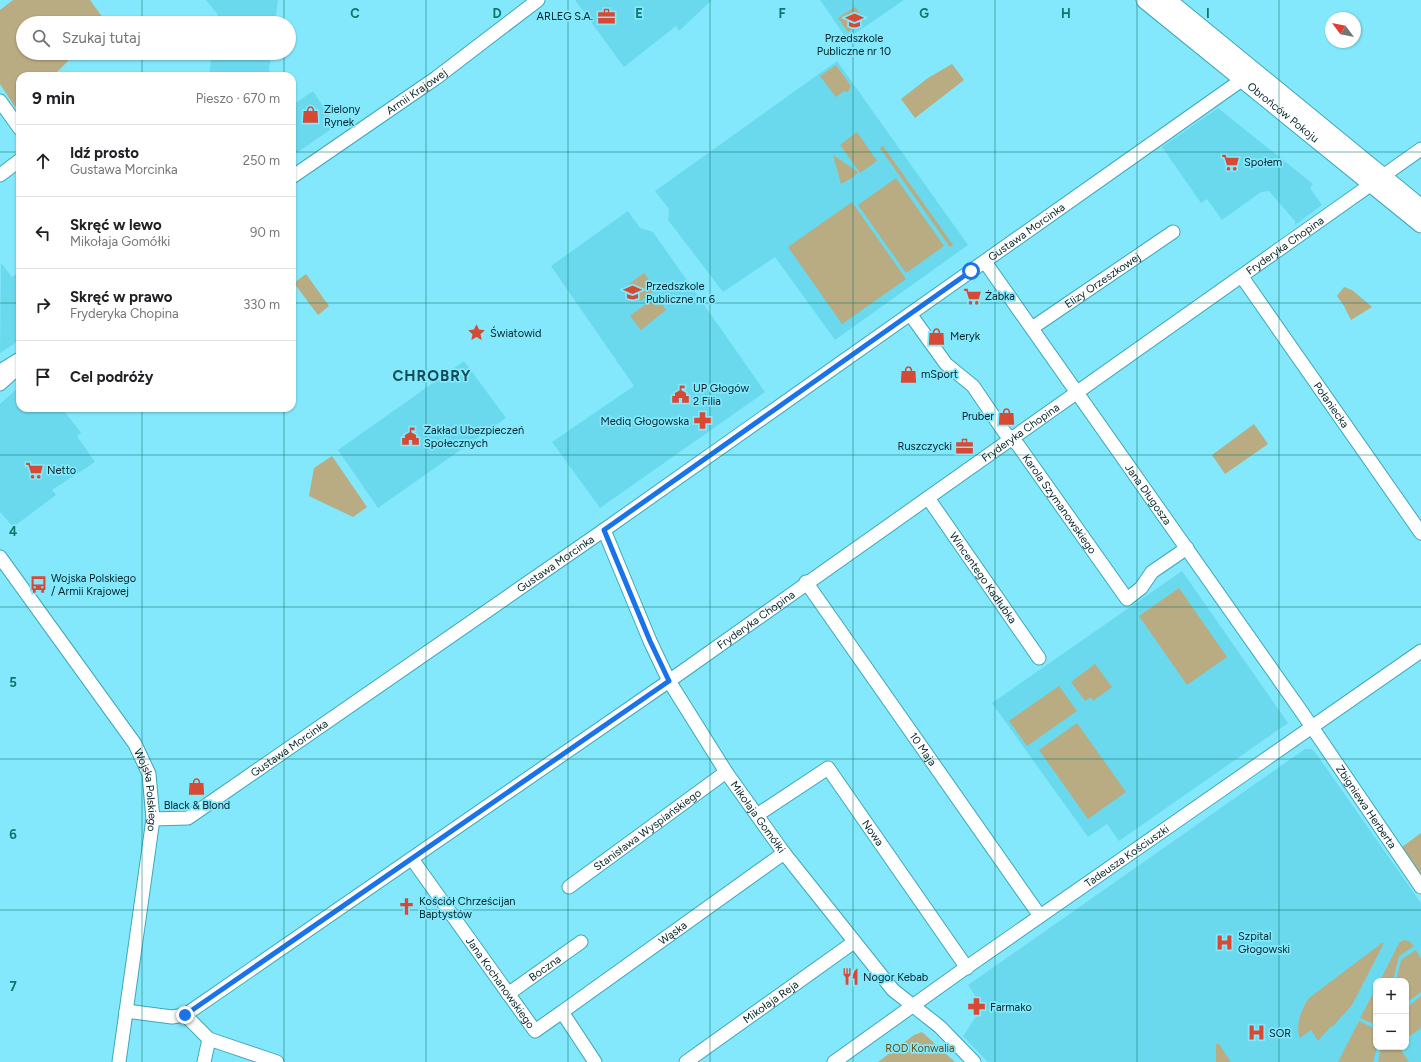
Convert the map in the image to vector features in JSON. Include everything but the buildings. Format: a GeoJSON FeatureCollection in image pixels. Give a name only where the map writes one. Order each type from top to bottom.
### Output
{"type":"FeatureCollection","features":[{"type":"Feature","properties":{"kind":"main road","name":"Obrońców Pokoju"},"geometry":{"type":"LineString","coordinates":[[1145,0],[1243,79],[1376,180],[1421,208]]}},
{"type":"Feature","properties":{"kind":"main road","name":"Obrońców Pokoju"},"geometry":{"type":"LineString","coordinates":[[1166,0],[1376,180],[1421,224]]}},
{"type":"Feature","properties":{"kind":"street","name":"Armii Krajowej"},"geometry":{"type":"LineString","coordinates":[[296,175],[436,78],[538,0]]}},
{"type":"Feature","properties":{"kind":"street","name":"Gustawa Morcinka"},"geometry":{"type":"LineString","coordinates":[[153,819],[188,818],[604,530],[1243,79]]}},
{"type":"Feature","properties":{"kind":"street"},"geometry":{"type":"LineString","coordinates":[[0,101],[16,123]]}},
{"type":"Feature","properties":{"kind":"street","name":"Fryderyka Chopina"},"geometry":{"type":"LineString","coordinates":[[185,1015],[669,681],[806,582],[1242,277],[1421,149]]}},
{"type":"Feature","properties":{"kind":"street"},"geometry":{"type":"LineString","coordinates":[[0,174],[16,163]]}},
{"type":"Feature","properties":{"kind":"street","name":"Elizy Orzeszkowej"},"geometry":{"type":"LineString","coordinates":[[1032,328],[1173,232]]}},
{"type":"Feature","properties":{"kind":"street","name":"Jana Długosza"},"geometry":{"type":"LineString","coordinates":[[985,262],[1312,726]]}},
{"type":"Feature","properties":{"kind":"street","name":"Połaniecka"},"geometry":{"type":"LineString","coordinates":[[1242,277],[1421,533]]}},
{"type":"Feature","properties":{"kind":"street","name":"Karola Szymanowskiego"},"geometry":{"type":"LineString","coordinates":[[910,314],[946,364],[973,386],[1005,433],[1018,446],[1127,599],[1141,588],[1152,572],[1186,548]]}},
{"type":"Feature","properties":{"kind":"street"},"geometry":{"type":"LineString","coordinates":[[0,371],[16,361]]}},
{"type":"Feature","properties":{"kind":"street"},"geometry":{"type":"LineString","coordinates":[[0,384],[16,370]]}},
{"type":"Feature","properties":{"kind":"street","name":"Wincentego Kadłubka"},"geometry":{"type":"LineString","coordinates":[[928,498],[1039,658]]}},
{"type":"Feature","properties":{"kind":"street","name":"Mikołaja Gomółki"},"geometry":{"type":"LineString","coordinates":[[604,530],[647,634],[669,681],[726,772],[784,853],[893,990],[914,1005],[940,1027],[974,1062]]}},
{"type":"Feature","properties":{"kind":"street","name":"Wojska Polskiego"},"geometry":{"type":"LineString","coordinates":[[1,557],[135,744],[149,774],[153,819],[119,1062]]}},
{"type":"Feature","properties":{"kind":"street","name":"10 Maja"},"geometry":{"type":"LineString","coordinates":[[806,582],[1040,916]]}},
{"type":"Feature","properties":{"kind":"street","name":"Tadeusza Kościuszki"},"geometry":{"type":"LineString","coordinates":[[834,1062],[1040,916],[1421,651]]}},
{"type":"Feature","properties":{"kind":"street","name":"Zbigniewa Herberta"},"geometry":{"type":"LineString","coordinates":[[1312,726],[1421,886]]}},
{"type":"Feature","properties":{"kind":"street","name":"Nowa"},"geometry":{"type":"LineString","coordinates":[[757,816],[828,768],[967,968]]}},
{"type":"Feature","properties":{"kind":"street","name":"Stanisława Wyspiańskiego"},"geometry":{"type":"LineString","coordinates":[[569,886],[726,772]]}},
{"type":"Feature","properties":{"kind":"street","name":"Wąska"},"geometry":{"type":"LineString","coordinates":[[562,1012],[784,853]]}},
{"type":"Feature","properties":{"kind":"street","name":"Jana Kochanowskiego"},"geometry":{"type":"LineString","coordinates":[[412,859],[535,1031],[562,1012]]}},
{"type":"Feature","properties":{"kind":"street","name":"Boczna"},"geometry":{"type":"LineString","coordinates":[[508,994],[581,942]]}},
{"type":"Feature","properties":{"kind":"street","name":"Mikołaja Reja"},"geometry":{"type":"LineString","coordinates":[[686,1062],[854,942]]}},
{"type":"Feature","properties":{"kind":"street"},"geometry":{"type":"LineString","coordinates":[[126,1011],[172,1017],[185,1015],[209,1039],[277,1062]]}},
{"type":"Feature","properties":{"kind":"street"},"geometry":{"type":"LineString","coordinates":[[562,1012],[595,1062]]}},
{"type":"Feature","properties":{"kind":"street"},"geometry":{"type":"LineString","coordinates":[[204,1062],[209,1039]]}},
{"type":"Feature","properties":{"kind":"shaded area"},"geometry":{"type":"Polygon","coordinates":[[[206,0],[278,0],[276,16],[218,15],[206,0]]]}},
{"type":"Feature","properties":{"kind":"shaded area"},"geometry":{"type":"Polygon","coordinates":[[[575,0],[712,0],[679,31],[676,26],[624,67],[575,0]]]}},
{"type":"Feature","properties":{"kind":"shaded area","name":"Przedszkole Publiczne nr 10"},"geometry":{"type":"Polygon","coordinates":[[[820,0],[904,0],[847,39],[820,0]]]}},
{"type":"Feature","properties":{"kind":"shaded area"},"geometry":{"type":"Polygon","coordinates":[[[211,60],[270,60],[269,70],[270,72],[210,72],[211,60]]]}},
{"type":"Feature","properties":{"kind":"shaded area"},"geometry":{"type":"Polygon","coordinates":[[[837,61],[968,245],[835,340],[775,257],[723,292],[668,220],[669,209],[655,191],[837,61]]]}},
{"type":"Feature","properties":{"kind":"shaded area","name":"Zielony Rynek"},"geometry":{"type":"Polygon","coordinates":[[[313,91],[336,126],[296,153],[296,103],[313,91]]]}},
{"type":"Feature","properties":{"kind":"shaded area"},"geometry":{"type":"Polygon","coordinates":[[[1218,108],[1313,184],[1310,188],[1322,205],[1295,225],[1295,221],[1269,191],[1261,192],[1222,220],[1207,199],[1201,203],[1162,147],[1218,108]]]}},
{"type":"Feature","properties":{"kind":"shaded area"},"geometry":{"type":"Polygon","coordinates":[[[628,211],[640,228],[653,232],[765,392],[600,508],[552,442],[634,386],[551,266],[628,211]]]}},
{"type":"Feature","properties":{"kind":"shaded area"},"geometry":{"type":"Polygon","coordinates":[[[1,263],[12,277],[16,274],[16,343],[0,353],[1,263]]]}},
{"type":"Feature","properties":{"kind":"shaded area"},"geometry":{"type":"Polygon","coordinates":[[[464,361],[506,418],[378,508],[338,450],[464,361]]]}},
{"type":"Feature","properties":{"kind":"shaded area"},"geometry":{"type":"Polygon","coordinates":[[[16,390],[16,412],[65,412],[81,433],[77,436],[95,462],[52,490],[56,495],[13,527],[0,512],[0,404],[16,390]]]}},
{"type":"Feature","properties":{"kind":"shaded area"},"geometry":{"type":"Polygon","coordinates":[[[1182,571],[1288,723],[1119,841],[1107,824],[1088,837],[992,703],[1182,571]]]}},
{"type":"Feature","properties":{"kind":"shaded area","name":"Szpital Głogowski"},"geometry":{"type":"Polygon","coordinates":[[[1305,749],[1312,749],[1315,752],[1421,903],[1421,1062],[988,1062],[963,1036],[977,1015],[972,1008],[980,1003],[968,985],[1305,749]]]}},
{"type":"Feature","properties":{"kind":"green space"},"geometry":{"type":"Polygon","coordinates":[[[13,0],[90,0],[102,16],[16,16],[16,60],[69,60],[57,72],[16,72],[15,107],[0,84],[0,10],[13,0]]]}},
{"type":"Feature","properties":{"kind":"green space"},"geometry":{"type":"Polygon","coordinates":[[[855,7],[864,20],[848,32],[838,18],[855,7]]]}},
{"type":"Feature","properties":{"kind":"green space"},"geometry":{"type":"Polygon","coordinates":[[[952,64],[964,80],[915,118],[901,99],[928,78],[952,64]]]}},
{"type":"Feature","properties":{"kind":"green space"},"geometry":{"type":"Polygon","coordinates":[[[836,65],[851,86],[848,92],[844,91],[836,97],[820,76],[836,65]]]}},
{"type":"Feature","properties":{"kind":"green space"},"geometry":{"type":"Polygon","coordinates":[[[857,132],[877,161],[860,173],[840,145],[857,132]]]}},
{"type":"Feature","properties":{"kind":"green space"},"geometry":{"type":"Polygon","coordinates":[[[883,146],[953,245],[950,247],[880,148],[883,146]]]}},
{"type":"Feature","properties":{"kind":"green space"},"geometry":{"type":"Polygon","coordinates":[[[833,155],[858,172],[852,178],[841,184],[833,155]]]}},
{"type":"Feature","properties":{"kind":"green space"},"geometry":{"type":"Polygon","coordinates":[[[896,178],[944,246],[906,273],[858,205],[896,178]]]}},
{"type":"Feature","properties":{"kind":"green space"},"geometry":{"type":"Polygon","coordinates":[[[852,202],[906,279],[842,324],[788,247],[852,202]]]}},
{"type":"Feature","properties":{"kind":"green space"},"geometry":{"type":"Polygon","coordinates":[[[644,273],[652,284],[653,292],[641,301],[629,284],[644,273]]]}},
{"type":"Feature","properties":{"kind":"green space"},"geometry":{"type":"Polygon","coordinates":[[[306,274],[329,306],[318,315],[296,286],[296,282],[306,274]]]}},
{"type":"Feature","properties":{"kind":"green space"},"geometry":{"type":"Polygon","coordinates":[[[1344,287],[1352,290],[1372,307],[1351,320],[1337,296],[1344,287]]]}},
{"type":"Feature","properties":{"kind":"green space"},"geometry":{"type":"Polygon","coordinates":[[[656,296],[666,310],[641,330],[630,316],[656,296]]]}},
{"type":"Feature","properties":{"kind":"green space"},"geometry":{"type":"Polygon","coordinates":[[[1254,424],[1268,444],[1225,474],[1212,455],[1254,424]]]}},
{"type":"Feature","properties":{"kind":"green space"},"geometry":{"type":"Polygon","coordinates":[[[332,456],[367,507],[353,517],[309,496],[314,468],[332,456]]]}},
{"type":"Feature","properties":{"kind":"green space"},"geometry":{"type":"Polygon","coordinates":[[[1179,588],[1227,657],[1187,685],[1139,616],[1179,588]]]}},
{"type":"Feature","properties":{"kind":"green space"},"geometry":{"type":"Polygon","coordinates":[[[1095,664],[1112,687],[1093,701],[1091,697],[1085,701],[1071,682],[1095,664]]]}},
{"type":"Feature","properties":{"kind":"green space"},"geometry":{"type":"Polygon","coordinates":[[[1059,686],[1077,711],[1027,746],[1009,721],[1059,686]]]}},
{"type":"Feature","properties":{"kind":"green space"},"geometry":{"type":"Polygon","coordinates":[[[1077,723],[1126,792],[1088,819],[1039,750],[1077,723]]]}},
{"type":"Feature","properties":{"kind":"green space"},"geometry":{"type":"Polygon","coordinates":[[[1421,833],[1421,875],[1402,847],[1421,833]]]}},
{"type":"Feature","properties":{"kind":"green space"},"geometry":{"type":"Polygon","coordinates":[[[1403,940],[1409,941],[1414,946],[1399,956],[1394,978],[1382,978],[1399,943],[1403,940]]]}},
{"type":"Feature","properties":{"kind":"green space"},"geometry":{"type":"Polygon","coordinates":[[[1384,943],[1352,1005],[1318,1041],[1311,1030],[1300,1038],[1298,1028],[1300,1017],[1309,998],[1384,943]]]}},
{"type":"Feature","properties":{"kind":"green space"},"geometry":{"type":"Polygon","coordinates":[[[1416,950],[1421,959],[1421,992],[1409,1001],[1409,978],[1397,978],[1401,960],[1416,950]]]}},
{"type":"Feature","properties":{"kind":"green space"},"geometry":{"type":"Polygon","coordinates":[[[1373,994],[1373,1024],[1360,1018],[1373,994]]]}},
{"type":"Feature","properties":{"kind":"green space"},"geometry":{"type":"Polygon","coordinates":[[[1421,996],[1421,1028],[1409,1037],[1409,1014],[1409,1006],[1421,996]]]}},
{"type":"Feature","properties":{"kind":"green space"},"geometry":{"type":"Polygon","coordinates":[[[1359,1021],[1373,1028],[1373,1050],[1376,1050],[1373,1062],[1338,1062],[1359,1021]]]}},
{"type":"Feature","properties":{"kind":"green space","name":"ROD Konwalia"},"geometry":{"type":"Polygon","coordinates":[[[922,1032],[955,1062],[878,1062],[914,1035],[922,1032]]]}},
{"type":"Feature","properties":{"kind":"green space"},"geometry":{"type":"Polygon","coordinates":[[[1216,1044],[1219,1044],[1231,1062],[1216,1062],[1216,1044]]]}},
{"type":"Feature","properties":{"kind":"green space"},"geometry":{"type":"Polygon","coordinates":[[[1380,1050],[1401,1050],[1409,1062],[1378,1062],[1380,1050]]]}},
{"type":"Feature","properties":{"kind":"place","name":"ARLEG S.A."},"geometry":{"type":"Point","coordinates":[606,16]}},
{"type":"Feature","properties":{"kind":"place","name":"Przedszkole Publiczne nr 10"},"geometry":{"type":"Point","coordinates":[854,20]}},
{"type":"Feature","properties":{"kind":"place","name":"Zielony Rynek"},"geometry":{"type":"Point","coordinates":[311,115]}},
{"type":"Feature","properties":{"kind":"place","name":"Społem"},"geometry":{"type":"Point","coordinates":[1231,162]}},
{"type":"Feature","properties":{"kind":"place","name":"Przedszkole Publiczne nr 6"},"geometry":{"type":"Point","coordinates":[633,292]}},
{"type":"Feature","properties":{"kind":"place","name":"Żabka"},"geometry":{"type":"Point","coordinates":[972,296]}},
{"type":"Feature","properties":{"kind":"place","name":"Światowid"},"geometry":{"type":"Point","coordinates":[477,333]}},
{"type":"Feature","properties":{"kind":"place","name":"Meryk"},"geometry":{"type":"Point","coordinates":[937,336]}},
{"type":"Feature","properties":{"kind":"place","name":"mSport"},"geometry":{"type":"Point","coordinates":[908,374]}},
{"type":"Feature","properties":{"kind":"place","name":"UP Głogów 2 Filia"},"geometry":{"type":"Point","coordinates":[680,394]}},
{"type":"Feature","properties":{"kind":"place","name":"Pruber"},"geometry":{"type":"Point","coordinates":[1007,416]}},
{"type":"Feature","properties":{"kind":"place","name":"Mediq Głogowska"},"geometry":{"type":"Point","coordinates":[702,421]}},
{"type":"Feature","properties":{"kind":"place","name":"Zakład Ubezpieczeń Społecznych"},"geometry":{"type":"Point","coordinates":[411,436]}},
{"type":"Feature","properties":{"kind":"place","name":"Ruszczycki"},"geometry":{"type":"Point","coordinates":[965,446]}},
{"type":"Feature","properties":{"kind":"place","name":"Netto"},"geometry":{"type":"Point","coordinates":[34,470]}},
{"type":"Feature","properties":{"kind":"place","name":"Wojska Polskiego / Armii Krajowej"},"geometry":{"type":"Point","coordinates":[38,584]}},
{"type":"Feature","properties":{"kind":"place","name":"Black & Blond"},"geometry":{"type":"Point","coordinates":[197,787]}},
{"type":"Feature","properties":{"kind":"place","name":"Kościół Chrześcijan Baptystów"},"geometry":{"type":"Point","coordinates":[406,907]}},
{"type":"Feature","properties":{"kind":"place","name":"Szpital Głogowski"},"geometry":{"type":"Point","coordinates":[1225,942]}},
{"type":"Feature","properties":{"kind":"place","name":"Nogor Kebab"},"geometry":{"type":"Point","coordinates":[850,977]}},
{"type":"Feature","properties":{"kind":"place","name":"Farmako"},"geometry":{"type":"Point","coordinates":[977,1007]}},
{"type":"Feature","properties":{"kind":"place","name":"SOR"},"geometry":{"type":"Point","coordinates":[1256,1033]}},
{"type":"Feature","properties":{"kind":"district","name":"CHROBRY"},"geometry":{"type":"Point","coordinates":[432,376]}},
{"type":"Feature","properties":{"kind":"route"},"geometry":{"type":"LineString","coordinates":[[185,1015],[669,681],[633,602],[615,553],[604,530],[971,271]]}}]}
